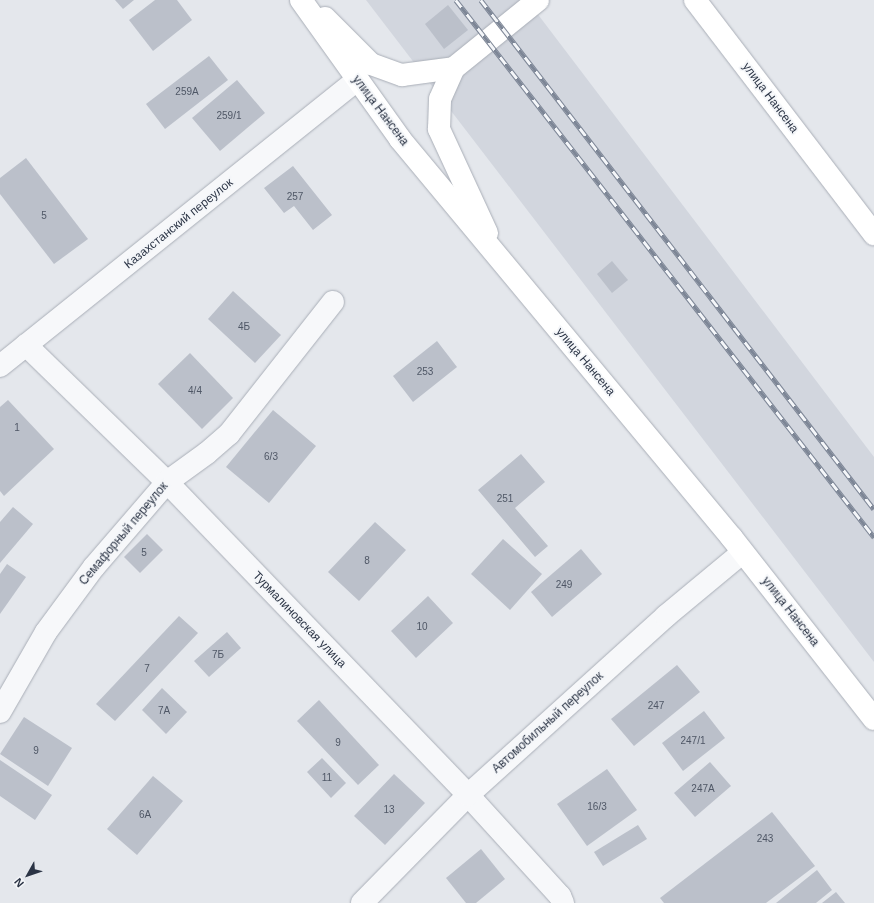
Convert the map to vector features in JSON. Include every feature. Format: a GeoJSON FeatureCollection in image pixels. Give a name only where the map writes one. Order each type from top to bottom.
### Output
{"type":"FeatureCollection","features":[{"type":"Feature","properties":{"kind":"main road","name":"улица Нансена"},"geometry":{"type":"LineString","coordinates":[[301,0],[400,139],[742,552],[874,719]]}},
{"type":"Feature","properties":{"kind":"main road"},"geometry":{"type":"LineString","coordinates":[[305,0],[372,64],[402,75],[454,68]]}},
{"type":"Feature","properties":{"kind":"main road"},"geometry":{"type":"LineString","coordinates":[[498,258],[439,129],[440,98],[454,68],[538,0]]}},
{"type":"Feature","properties":{"kind":"main road","name":"улица Нансена"},"geometry":{"type":"LineString","coordinates":[[695,0],[874,234]]}},
{"type":"Feature","properties":{"kind":"street","name":"Казахстанский переулок"},"geometry":{"type":"LineString","coordinates":[[0,366],[357,80]]}},
{"type":"Feature","properties":{"kind":"street","name":"Семафорный переулок"},"geometry":{"type":"LineString","coordinates":[[0,712],[46,632],[94,567],[167,482],[207,453],[229,434],[333,302]]}},
{"type":"Feature","properties":{"kind":"street","name":"Турмалиновская улица"},"geometry":{"type":"LineString","coordinates":[[26,345],[167,482],[468,795],[560,896],[563,903]]}},
{"type":"Feature","properties":{"kind":"street","name":"Автомобильный переулок"},"geometry":{"type":"LineString","coordinates":[[362,903],[468,795],[666,616],[742,552]]}},
{"type":"Feature","properties":{"kind":"shaded area"},"geometry":{"type":"Polygon","coordinates":[[[366,0],[527,0],[874,457],[874,662],[366,0]]]}},
{"type":"Feature","properties":{"kind":"building"},"geometry":{"type":"Polygon","coordinates":[[[115,0],[134,0],[123,9],[115,0]]]}},
{"type":"Feature","properties":{"kind":"building"},"geometry":{"type":"Polygon","coordinates":[[[155,0],[177,0],[192,20],[153,51],[129,20],[155,0]]]}},
{"type":"Feature","properties":{"kind":"building"},"geometry":{"type":"Polygon","coordinates":[[[448,5],[468,30],[444,49],[425,24],[448,5]]]}},
{"type":"Feature","properties":{"kind":"building"},"geometry":{"type":"Polygon","coordinates":[[[209,56],[228,80],[165,129],[146,104],[209,56]]]}},
{"type":"Feature","properties":{"kind":"building"},"geometry":{"type":"Polygon","coordinates":[[[237,80],[265,113],[220,151],[192,118],[237,80]]]}},
{"type":"Feature","properties":{"kind":"building"},"geometry":{"type":"Polygon","coordinates":[[[26,158],[88,239],[54,264],[0,194],[0,178],[26,158]]]}},
{"type":"Feature","properties":{"kind":"building"},"geometry":{"type":"Polygon","coordinates":[[[293,166],[332,215],[313,230],[294,206],[284,213],[264,188],[293,166]]]}},
{"type":"Feature","properties":{"kind":"building"},"geometry":{"type":"Polygon","coordinates":[[[612,261],[628,280],[612,293],[597,274],[612,261]]]}},
{"type":"Feature","properties":{"kind":"building"},"geometry":{"type":"Polygon","coordinates":[[[233,291],[281,335],[255,363],[208,319],[233,291]]]}},
{"type":"Feature","properties":{"kind":"building"},"geometry":{"type":"Polygon","coordinates":[[[437,341],[457,367],[413,402],[393,376],[437,341]]]}},
{"type":"Feature","properties":{"kind":"building"},"geometry":{"type":"Polygon","coordinates":[[[190,353],[233,398],[202,429],[158,384],[190,353]]]}},
{"type":"Feature","properties":{"kind":"building"},"geometry":{"type":"Polygon","coordinates":[[[8,400],[54,449],[4,496],[0,491],[0,407],[8,400]]]}},
{"type":"Feature","properties":{"kind":"building"},"geometry":{"type":"Polygon","coordinates":[[[273,410],[316,446],[269,503],[226,467],[273,410]]]}},
{"type":"Feature","properties":{"kind":"building"},"geometry":{"type":"Polygon","coordinates":[[[521,454],[545,482],[515,508],[548,546],[535,557],[478,490],[521,454]]]}},
{"type":"Feature","properties":{"kind":"building"},"geometry":{"type":"Polygon","coordinates":[[[13,507],[33,524],[0,563],[0,522],[13,507]]]}},
{"type":"Feature","properties":{"kind":"building"},"geometry":{"type":"Polygon","coordinates":[[[375,522],[406,550],[359,601],[328,572],[375,522]]]}},
{"type":"Feature","properties":{"kind":"building"},"geometry":{"type":"Polygon","coordinates":[[[147,534],[163,550],[140,573],[124,557],[147,534]]]}},
{"type":"Feature","properties":{"kind":"building"},"geometry":{"type":"Polygon","coordinates":[[[503,539],[542,574],[510,610],[471,574],[503,539]]]}},
{"type":"Feature","properties":{"kind":"building"},"geometry":{"type":"Polygon","coordinates":[[[581,549],[602,574],[552,617],[531,592],[581,549]]]}},
{"type":"Feature","properties":{"kind":"building"},"geometry":{"type":"Polygon","coordinates":[[[7,564],[26,577],[0,614],[0,574],[7,564]]]}},
{"type":"Feature","properties":{"kind":"building"},"geometry":{"type":"Polygon","coordinates":[[[428,596],[453,623],[416,658],[391,631],[428,596]]]}},
{"type":"Feature","properties":{"kind":"building"},"geometry":{"type":"Polygon","coordinates":[[[179,616],[198,633],[115,721],[96,704],[179,616]]]}},
{"type":"Feature","properties":{"kind":"building"},"geometry":{"type":"Polygon","coordinates":[[[227,632],[241,648],[209,677],[194,661],[227,632]]]}},
{"type":"Feature","properties":{"kind":"building"},"geometry":{"type":"Polygon","coordinates":[[[677,665],[700,692],[634,746],[611,719],[677,665]]]}},
{"type":"Feature","properties":{"kind":"building"},"geometry":{"type":"Polygon","coordinates":[[[162,688],[187,712],[166,734],[142,710],[162,688]]]}},
{"type":"Feature","properties":{"kind":"building"},"geometry":{"type":"Polygon","coordinates":[[[319,700],[379,765],[358,785],[297,721],[319,700]]]}},
{"type":"Feature","properties":{"kind":"building"},"geometry":{"type":"Polygon","coordinates":[[[704,711],[725,738],[683,771],[662,743],[704,711]]]}},
{"type":"Feature","properties":{"kind":"building"},"geometry":{"type":"Polygon","coordinates":[[[24,717],[72,748],[48,786],[0,754],[24,717]]]}},
{"type":"Feature","properties":{"kind":"building"},"geometry":{"type":"Polygon","coordinates":[[[322,758],[346,783],[331,798],[307,772],[322,758]]]}},
{"type":"Feature","properties":{"kind":"building"},"geometry":{"type":"Polygon","coordinates":[[[0,760],[52,795],[35,820],[0,796],[0,760]]]}},
{"type":"Feature","properties":{"kind":"building"},"geometry":{"type":"Polygon","coordinates":[[[710,762],[731,786],[695,817],[674,793],[710,762]]]}},
{"type":"Feature","properties":{"kind":"building"},"geometry":{"type":"Polygon","coordinates":[[[607,769],[637,810],[587,846],[557,804],[607,769]]]}},
{"type":"Feature","properties":{"kind":"building"},"geometry":{"type":"Polygon","coordinates":[[[394,774],[425,803],[385,845],[354,816],[394,774]]]}},
{"type":"Feature","properties":{"kind":"building"},"geometry":{"type":"Polygon","coordinates":[[[153,776],[183,801],[137,855],[107,829],[153,776]]]}},
{"type":"Feature","properties":{"kind":"building"},"geometry":{"type":"Polygon","coordinates":[[[772,812],[815,866],[766,903],[664,903],[660,898],[772,812]]]}},
{"type":"Feature","properties":{"kind":"building"},"geometry":{"type":"Polygon","coordinates":[[[638,825],[647,839],[603,866],[594,852],[638,825]]]}},
{"type":"Feature","properties":{"kind":"building"},"geometry":{"type":"Polygon","coordinates":[[[481,849],[505,879],[476,903],[466,903],[446,878],[481,849]]]}},
{"type":"Feature","properties":{"kind":"building"},"geometry":{"type":"Polygon","coordinates":[[[817,870],[832,890],[816,903],[776,903],[817,870]]]}},
{"type":"Feature","properties":{"kind":"building"},"geometry":{"type":"Polygon","coordinates":[[[836,892],[845,903],[822,903],[836,892]]]}},
{"type":"Feature","properties":{"kind":"railway"},"geometry":{"type":"LineString","coordinates":[[456,0],[874,537]]}},
{"type":"Feature","properties":{"kind":"railway"},"geometry":{"type":"LineString","coordinates":[[481,0],[874,509]]}}]}
